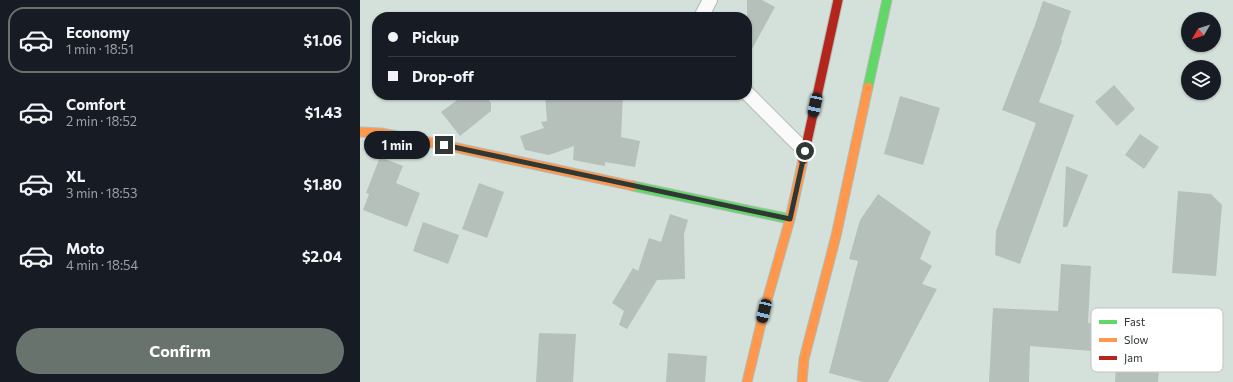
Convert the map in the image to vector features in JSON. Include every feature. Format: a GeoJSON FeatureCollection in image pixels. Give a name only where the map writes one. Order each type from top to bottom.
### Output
{"type":"FeatureCollection","features":[{"type":"Feature","properties":{"kind":"main road"},"geometry":{"type":"LineString","coordinates":[[747,382],[764,311],[790,219],[838,0]]}},
{"type":"Feature","properties":{"kind":"main road"},"geometry":{"type":"LineString","coordinates":[[802,382],[804,359],[836,236],[887,0]]}},
{"type":"Feature","properties":{"kind":"main road"},"geometry":{"type":"LineString","coordinates":[[360,132],[381,133],[444,145],[790,219]]}},
{"type":"Feature","properties":{"kind":"lane"},"geometry":{"type":"LineString","coordinates":[[704,12],[710,0]]}},
{"type":"Feature","properties":{"kind":"lane"},"geometry":{"type":"LineString","coordinates":[[752,98],[805,151]]}},
{"type":"Feature","properties":{"kind":"building"},"geometry":{"type":"Polygon","coordinates":[[[747,0],[762,0],[775,7],[752,49],[752,12],[747,12],[747,0]]]}},
{"type":"Feature","properties":{"kind":"building"},"geometry":{"type":"Polygon","coordinates":[[[1043,1],[1071,11],[1061,40],[1062,41],[1039,102],[1074,115],[1020,264],[995,255],[996,231],[1036,123],[1002,110],[1043,1]]]}},
{"type":"Feature","properties":{"kind":"building"},"geometry":{"type":"Polygon","coordinates":[[[1114,85],[1135,109],[1117,126],[1095,102],[1114,85]]]}},
{"type":"Feature","properties":{"kind":"building"},"geometry":{"type":"Polygon","coordinates":[[[900,96],[940,108],[923,165],[884,154],[900,96]]]}},
{"type":"Feature","properties":{"kind":"building"},"geometry":{"type":"Polygon","coordinates":[[[457,100],[489,100],[491,103],[491,111],[460,136],[441,112],[457,100]]]}},
{"type":"Feature","properties":{"kind":"building"},"geometry":{"type":"Polygon","coordinates":[[[545,100],[623,100],[621,137],[640,141],[635,167],[605,162],[605,166],[573,160],[574,146],[549,155],[525,150],[520,136],[544,128],[541,122],[547,121],[545,100]]]}},
{"type":"Feature","properties":{"kind":"building"},"geometry":{"type":"Polygon","coordinates":[[[1140,134],[1159,147],[1144,169],[1125,155],[1140,134]]]}},
{"type":"Feature","properties":{"kind":"building"},"geometry":{"type":"Polygon","coordinates":[[[380,157],[403,166],[396,183],[420,193],[407,227],[363,210],[369,194],[366,193],[380,157]]]}},
{"type":"Feature","properties":{"kind":"building"},"geometry":{"type":"Polygon","coordinates":[[[1066,166],[1088,175],[1067,227],[1063,227],[1066,166]]]}},
{"type":"Feature","properties":{"kind":"building"},"geometry":{"type":"Polygon","coordinates":[[[479,183],[504,192],[487,238],[462,229],[479,183]]]}},
{"type":"Feature","properties":{"kind":"building"},"geometry":{"type":"Polygon","coordinates":[[[1178,191],[1211,194],[1222,205],[1216,276],[1172,273],[1178,191]]]}},
{"type":"Feature","properties":{"kind":"building"},"geometry":{"type":"Polygon","coordinates":[[[878,194],[931,232],[920,259],[932,266],[922,284],[937,289],[888,382],[863,382],[829,373],[858,261],[849,259],[860,220],[878,194]]]}},
{"type":"Feature","properties":{"kind":"building"},"geometry":{"type":"Polygon","coordinates":[[[670,214],[688,220],[684,234],[685,279],[657,280],[627,329],[619,325],[624,311],[612,303],[633,268],[638,271],[649,238],[661,242],[670,214]]]}},
{"type":"Feature","properties":{"kind":"building"},"geometry":{"type":"Polygon","coordinates":[[[423,222],[459,235],[448,264],[413,251],[423,222]]]}},
{"type":"Feature","properties":{"kind":"building"},"geometry":{"type":"Polygon","coordinates":[[[1061,264],[1091,266],[1088,323],[1091,323],[1091,351],[1030,346],[1029,382],[989,382],[993,308],[1058,311],[1061,264]]]}},
{"type":"Feature","properties":{"kind":"building"},"geometry":{"type":"Polygon","coordinates":[[[539,333],[576,334],[573,382],[536,382],[539,333]]]}},
{"type":"Feature","properties":{"kind":"building"},"geometry":{"type":"Polygon","coordinates":[[[668,353],[707,356],[705,382],[666,382],[668,353]]]}},
{"type":"Feature","properties":{"kind":"building"},"geometry":{"type":"Polygon","coordinates":[[[1116,372],[1159,372],[1158,382],[1115,382],[1116,372]]]}},
{"type":"Feature","properties":{"kind":"traffic: fast"},"geometry":{"type":"LineString","coordinates":[[868,87],[887,0]]}},
{"type":"Feature","properties":{"kind":"traffic: fast"},"geometry":{"type":"LineString","coordinates":[[633,186],[790,219]]}},
{"type":"Feature","properties":{"kind":"traffic: slow"},"geometry":{"type":"LineString","coordinates":[[802,382],[804,359],[836,236],[868,87]]}},
{"type":"Feature","properties":{"kind":"traffic: slow"},"geometry":{"type":"LineString","coordinates":[[360,132],[381,133],[444,145],[633,186]]}},
{"type":"Feature","properties":{"kind":"traffic: slow"},"geometry":{"type":"LineString","coordinates":[[747,382],[764,311],[790,219],[803,160]]}},
{"type":"Feature","properties":{"kind":"traffic: jam"},"geometry":{"type":"LineString","coordinates":[[803,160],[838,0]]}},
{"type":"Feature","properties":{"kind":"route"},"geometry":{"type":"LineString","coordinates":[[444,145],[790,219],[805,151]]}}]}
